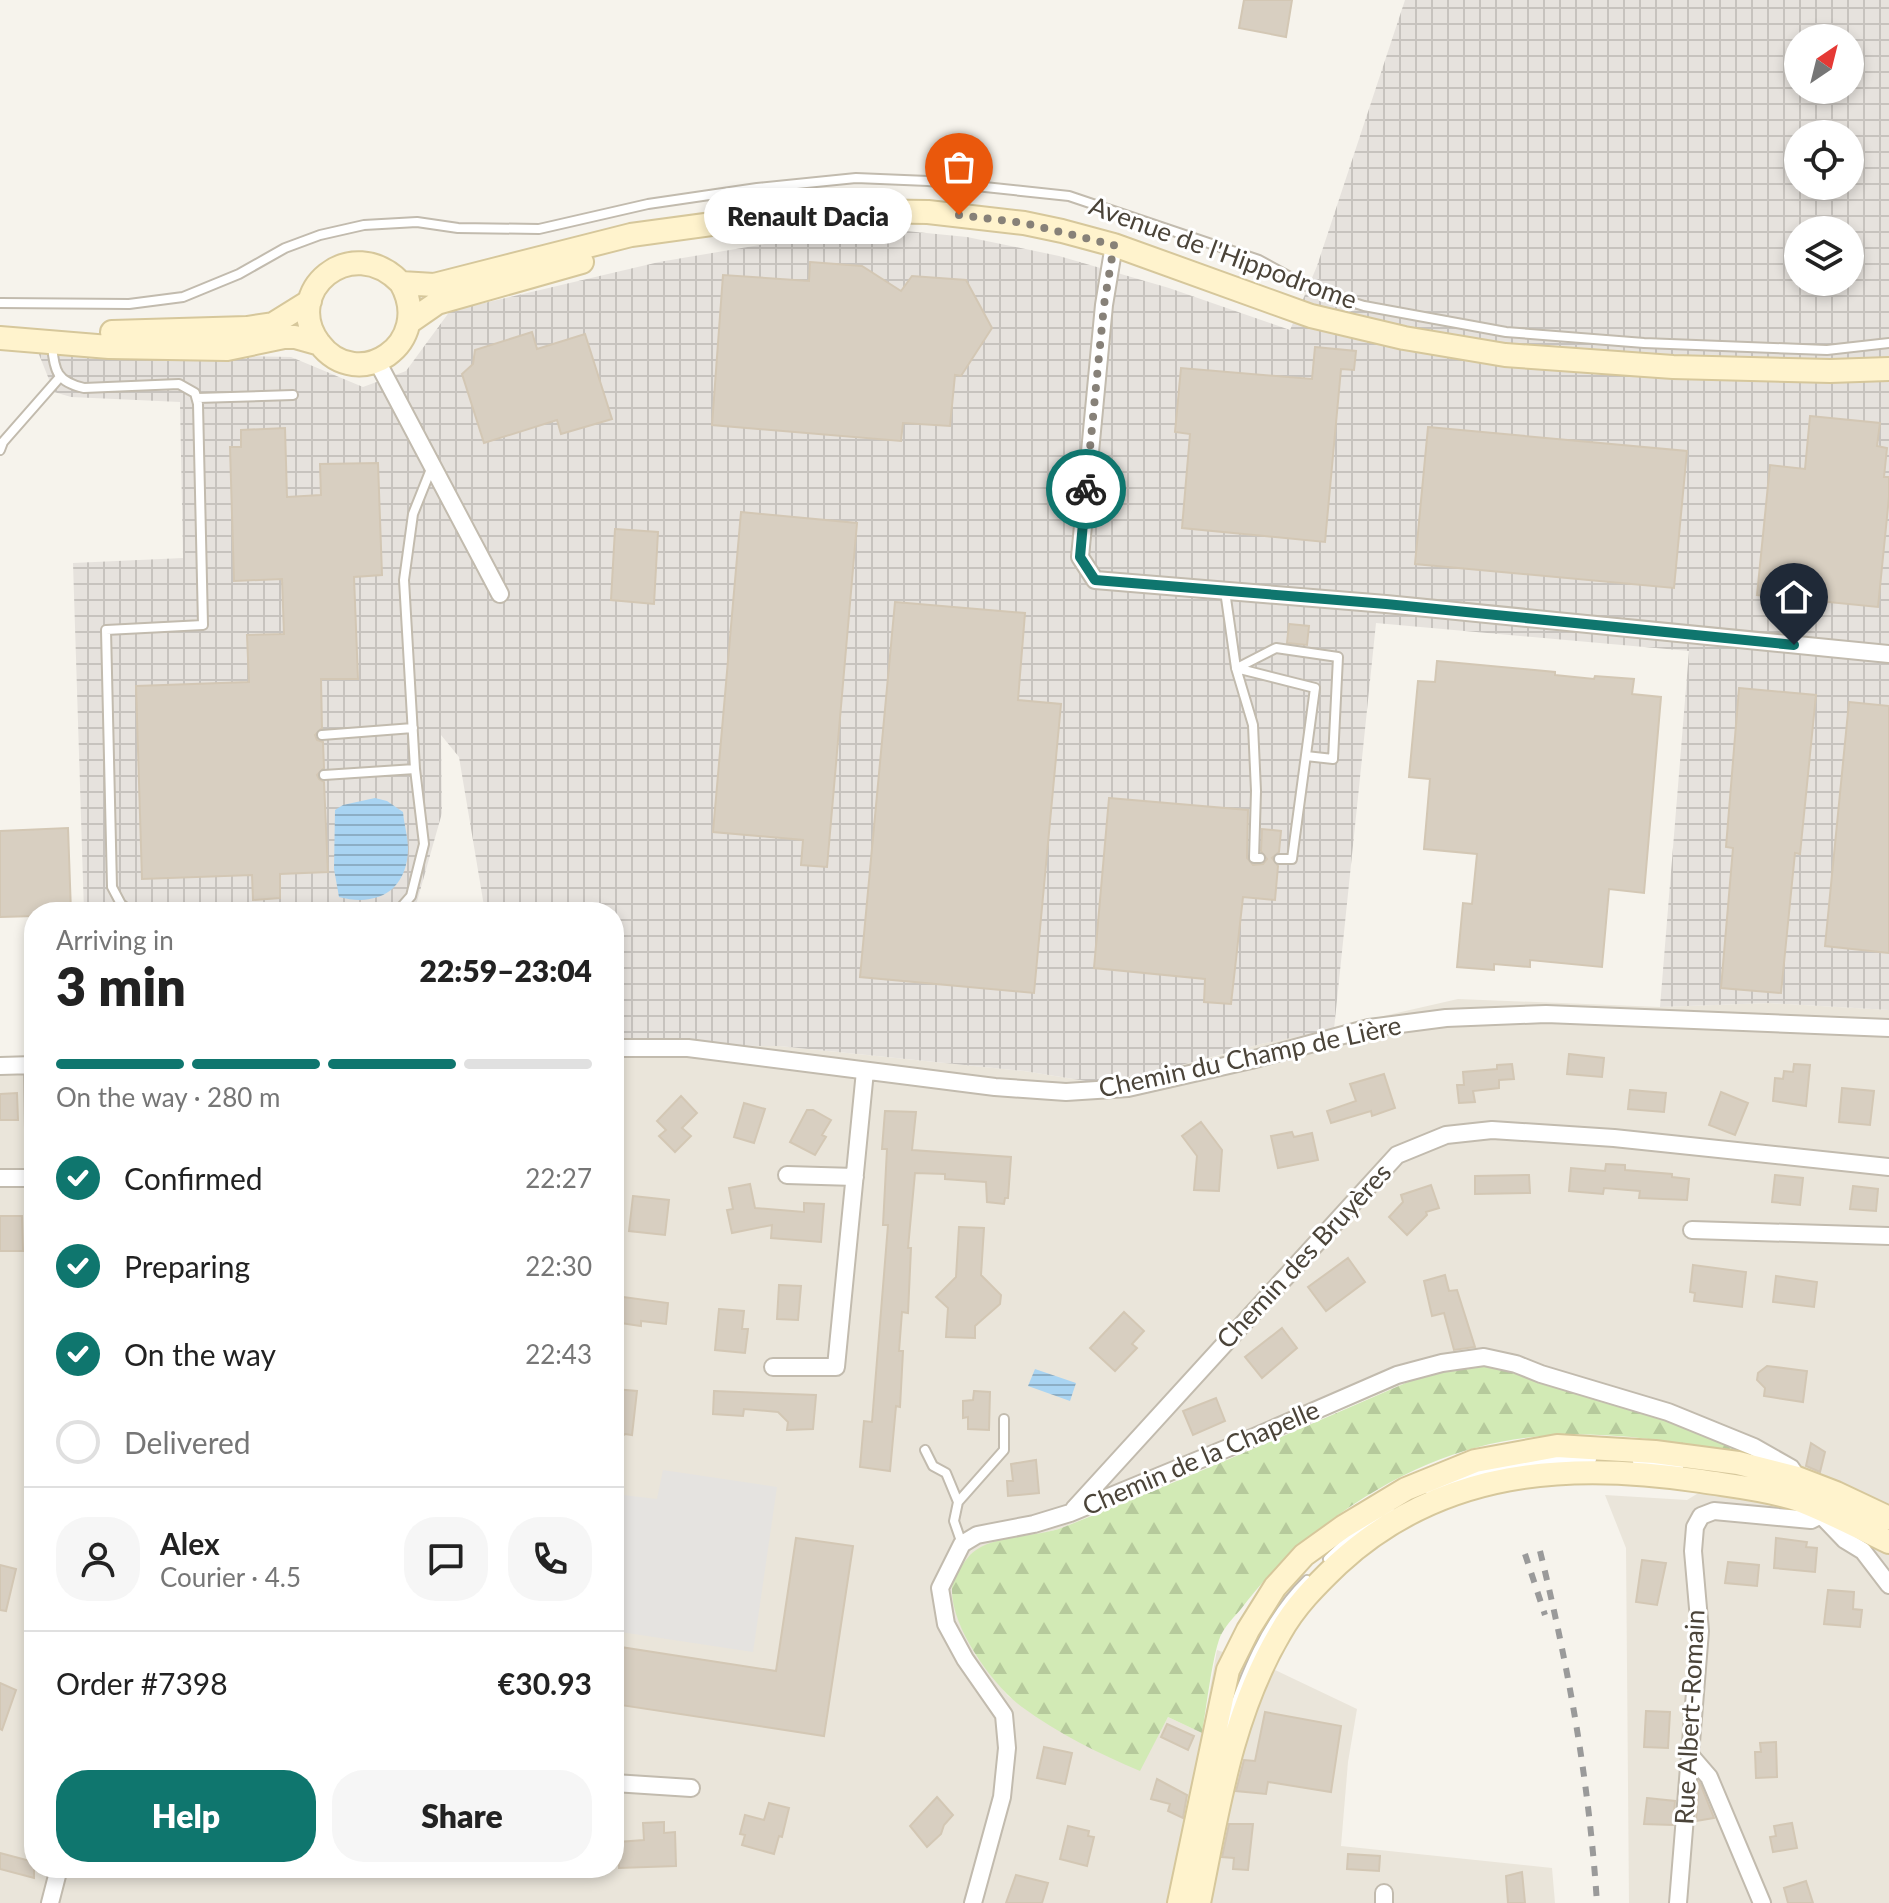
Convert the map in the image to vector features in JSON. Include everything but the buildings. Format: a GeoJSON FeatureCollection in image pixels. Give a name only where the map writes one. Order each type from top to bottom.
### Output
{"type":"FeatureCollection","features":[{"type":"Feature","properties":{"kind":"main road","name":"Avenue de l'Hippodrome"},"geometry":{"type":"LineString","coordinates":[[51,340],[108,333],[247,328],[273,324],[310,301],[325,276],[350,263],[378,265],[391,272],[401,283],[434,285],[631,235],[786,214],[928,212],[1024,223],[1114,245],[1311,316],[1404,338],[1505,355],[1689,367],[1830,371],[1889,369]]}},
{"type":"Feature","properties":{"kind":"main road","name":"Avenue de l'Hippodrome"},"geometry":{"type":"LineString","coordinates":[[0,338],[109,347],[227,349],[295,337],[320,344],[331,355],[346,362],[362,364],[377,361],[399,346],[411,321],[437,303],[623,251],[686,229]]}},
{"type":"Feature","properties":{"kind":"main road"},"geometry":{"type":"LineString","coordinates":[[401,283],[408,294],[411,321]]}},
{"type":"Feature","properties":{"kind":"main road"},"geometry":{"type":"LineString","coordinates":[[310,301],[312,331],[320,344]]}},
{"type":"Feature","properties":{"kind":"main road"},"geometry":{"type":"LineString","coordinates":[[1179,1903],[1228,1670],[1275,1587],[1304,1555],[1406,1489],[1475,1461],[1557,1446],[1655,1452],[1738,1463],[1797,1478],[1828,1505],[1889,1542]]}},
{"type":"Feature","properties":{"kind":"main road"},"geometry":{"type":"LineString","coordinates":[[1199,1903],[1231,1747],[1254,1682],[1280,1632],[1302,1601],[1348,1555],[1372,1536],[1440,1498],[1484,1483],[1546,1472],[1608,1471],[1762,1490],[1889,1518]]}},
{"type":"Feature","properties":{"kind":"street"},"geometry":{"type":"LineString","coordinates":[[1114,245],[1104,305],[1080,557],[1095,580],[1386,604],[1889,654]]}},
{"type":"Feature","properties":{"kind":"street"},"geometry":{"type":"LineString","coordinates":[[377,361],[500,594]]}},
{"type":"Feature","properties":{"kind":"street","name":"Chemin du Champ de Lière"},"geometry":{"type":"LineString","coordinates":[[624,1048],[688,1048],[1066,1092],[1128,1088],[1251,1060],[1369,1028],[1446,1018],[1578,1014],[1889,1028]]}},
{"type":"Feature","properties":{"kind":"street"},"geometry":{"type":"LineString","coordinates":[[0,1066],[24,1065]]}},
{"type":"Feature","properties":{"kind":"street"},"geometry":{"type":"LineString","coordinates":[[773,1367],[836,1367],[865,1071]]}},
{"type":"Feature","properties":{"kind":"street","name":"Chemin des Bruyères"},"geometry":{"type":"LineString","coordinates":[[1070,1513],[1397,1155],[1446,1135],[1492,1130],[1614,1138],[1889,1167]]}},
{"type":"Feature","properties":{"kind":"street"},"geometry":{"type":"LineString","coordinates":[[787,1175],[855,1177]]}},
{"type":"Feature","properties":{"kind":"street"},"geometry":{"type":"LineString","coordinates":[[0,1178],[24,1178]]}},
{"type":"Feature","properties":{"kind":"street"},"geometry":{"type":"LineString","coordinates":[[1692,1230],[1889,1236]]}},
{"type":"Feature","properties":{"kind":"street","name":"Chemin de la Chapelle"},"geometry":{"type":"LineString","coordinates":[[962,1544],[977,1535],[1034,1524],[1070,1513],[1397,1375],[1442,1363],[1484,1357],[1516,1364],[1668,1412],[1766,1453],[1791,1468],[1797,1478]]}},
{"type":"Feature","properties":{"kind":"street"},"geometry":{"type":"LineString","coordinates":[[1828,1505],[1845,1540],[1863,1551],[1889,1585]]}},
{"type":"Feature","properties":{"kind":"street","name":"Rue Albert-Romain"},"geometry":{"type":"LineString","coordinates":[[1678,1903],[1700,1631],[1693,1551],[1695,1527],[1701,1516],[1714,1511],[1811,1520],[1828,1505]]}},
{"type":"Feature","properties":{"kind":"street"},"geometry":{"type":"LineString","coordinates":[[962,1544],[940,1588],[942,1608],[946,1624],[965,1659],[1004,1715],[1007,1748],[1002,1797],[973,1903]]}},
{"type":"Feature","properties":{"kind":"street"},"geometry":{"type":"LineString","coordinates":[[1690,1755],[1709,1777],[1762,1903]]}},
{"type":"Feature","properties":{"kind":"street"},"geometry":{"type":"LineString","coordinates":[[624,1784],[691,1788]]}},
{"type":"Feature","properties":{"kind":"street"},"geometry":{"type":"LineString","coordinates":[[50,1903],[56,1878]]}},
{"type":"Feature","properties":{"kind":"lane","name":"Avenue de l'Hippodrome"},"geometry":{"type":"LineString","coordinates":[[0,303],[129,304],[183,297],[239,274],[285,248],[320,235],[364,225],[417,222],[458,228],[539,229],[648,204],[856,178],[928,181],[1069,196],[1259,260],[1316,291],[1364,306],[1506,332],[1644,343],[1827,350],[1889,343]]}},
{"type":"Feature","properties":{"kind":"lane"},"geometry":{"type":"LineString","coordinates":[[51,340],[60,377],[71,385],[84,388],[179,384],[195,393],[197,398],[203,625],[106,630],[112,887],[120,902]]}},
{"type":"Feature","properties":{"kind":"lane"},"geometry":{"type":"LineString","coordinates":[[0,450],[3,442],[60,377]]}},
{"type":"Feature","properties":{"kind":"lane"},"geometry":{"type":"LineString","coordinates":[[197,398],[293,395]]}},
{"type":"Feature","properties":{"kind":"lane"},"geometry":{"type":"LineString","coordinates":[[406,902],[411,896],[424,844],[415,769],[404,580],[413,514],[432,467]]}},
{"type":"Feature","properties":{"kind":"lane"},"geometry":{"type":"LineString","coordinates":[[1225,590],[1236,668],[1253,725],[1256,791],[1254,858],[1260,858]]}},
{"type":"Feature","properties":{"kind":"lane"},"geometry":{"type":"LineString","coordinates":[[1236,668],[1276,648],[1338,657],[1333,759],[1306,756]]}},
{"type":"Feature","properties":{"kind":"lane"},"geometry":{"type":"LineString","coordinates":[[1236,668],[1315,688],[1292,859],[1279,859]]}},
{"type":"Feature","properties":{"kind":"lane"},"geometry":{"type":"LineString","coordinates":[[322,735],[413,728]]}},
{"type":"Feature","properties":{"kind":"lane"},"geometry":{"type":"LineString","coordinates":[[324,775],[415,769]]}},
{"type":"Feature","properties":{"kind":"lane"},"geometry":{"type":"LineString","coordinates":[[962,1544],[954,1521],[958,1502],[1004,1450],[1004,1419]]}},
{"type":"Feature","properties":{"kind":"lane"},"geometry":{"type":"LineString","coordinates":[[925,1450],[933,1466],[946,1473],[958,1502]]}},
{"type":"Feature","properties":{"kind":"lane"},"geometry":{"type":"LineString","coordinates":[[1188,1903],[1225,1731],[1254,1658],[1274,1622],[1298,1589],[1351,1537],[1410,1498],[1485,1471],[1560,1457],[1606,1460]]}},
{"type":"Feature","properties":{"kind":"lane"},"geometry":{"type":"LineString","coordinates":[[1622,1461],[1684,1468]]}},
{"type":"Feature","properties":{"kind":"lane"},"geometry":{"type":"LineString","coordinates":[[1699,1470],[1792,1487],[1828,1505]]}},
{"type":"Feature","properties":{"kind":"shaded area"},"geometry":{"type":"Polygon","coordinates":[[[1405,0],[1889,0],[1889,1010],[1769,1003],[1660,1007],[1689,651],[1376,623],[1334,1029],[1261,1044],[1147,1074],[1092,1082],[1024,1071],[779,1046],[624,1045],[624,902],[483,902],[459,757],[441,735],[442,813],[417,902],[84,902],[73,563],[183,558],[180,402],[71,397],[54,392],[38,352],[291,357],[363,387],[406,371],[450,311],[659,262],[865,227],[967,237],[1059,256],[1169,288],[1290,330],[1317,266],[1405,0]]]}},
{"type":"Feature","properties":{"kind":"shaded area"},"geometry":{"type":"Polygon","coordinates":[[[1458,999],[1660,1007],[1769,1003],[1889,1010],[1889,1903],[1629,1903],[1626,1548],[1605,1495],[1687,1500],[1756,1458],[1534,1380],[1417,1378],[1062,1528],[972,1553],[953,1582],[960,1624],[975,1654],[1008,1696],[1050,1724],[1139,1770],[1168,1717],[1202,1733],[1217,1650],[1273,1669],[1357,1709],[1348,1762],[1341,1846],[1552,1868],[1555,1903],[0,1903],[0,1057],[24,1057],[24,1878],[624,1878],[624,1045],[779,1046],[1024,1071],[1092,1082],[1203,1060],[1458,999]]]}},
{"type":"Feature","properties":{"kind":"shaded area"},"geometry":{"type":"Polygon","coordinates":[[[663,1470],[777,1487],[753,1652],[624,1633],[624,1495],[657,1499],[663,1470]]]}},
{"type":"Feature","properties":{"kind":"green space"},"geometry":{"type":"Polygon","coordinates":[[[1485,1365],[1677,1423],[1757,1458],[1639,1438],[1585,1435],[1532,1437],[1481,1446],[1430,1463],[1379,1489],[1326,1524],[1291,1553],[1260,1585],[1222,1633],[1202,1733],[1168,1717],[1140,1771],[1079,1742],[1022,1707],[987,1671],[966,1638],[958,1621],[952,1590],[956,1576],[966,1561],[981,1547],[1003,1539],[1064,1527],[1417,1378],[1453,1368],[1485,1365]]]}},
{"type":"Feature","properties":{"kind":"water"},"geometry":{"type":"Polygon","coordinates":[[[375,798],[387,801],[403,812],[408,849],[402,876],[396,885],[377,897],[353,900],[339,897],[334,869],[335,810],[343,805],[375,798]]]}},
{"type":"Feature","properties":{"kind":"water"},"geometry":{"type":"Polygon","coordinates":[[[1035,1369],[1076,1383],[1070,1401],[1028,1386],[1035,1369]]]}},
{"type":"Feature","properties":{"kind":"railway"},"geometry":{"type":"LineString","coordinates":[[1540,1551],[1576,1726],[1589,1814],[1597,1903]]}},
{"type":"Feature","properties":{"kind":"railway"},"geometry":{"type":"LineString","coordinates":[[1525,1554],[1545,1615]]}},
{"type":"Feature","properties":{"kind":"way so far"},"geometry":{"type":"LineString","coordinates":[[959,215],[1024,223],[1114,245],[1104,305],[1086,489]]}},
{"type":"Feature","properties":{"kind":"place","name":"Renault Dacia"},"geometry":{"type":"Point","coordinates":[959,215]}},
{"type":"Feature","properties":{"kind":"route"},"geometry":{"type":"LineString","coordinates":[[1086,489],[1080,557],[1095,580],[1386,604],[1794,645]]}}]}
